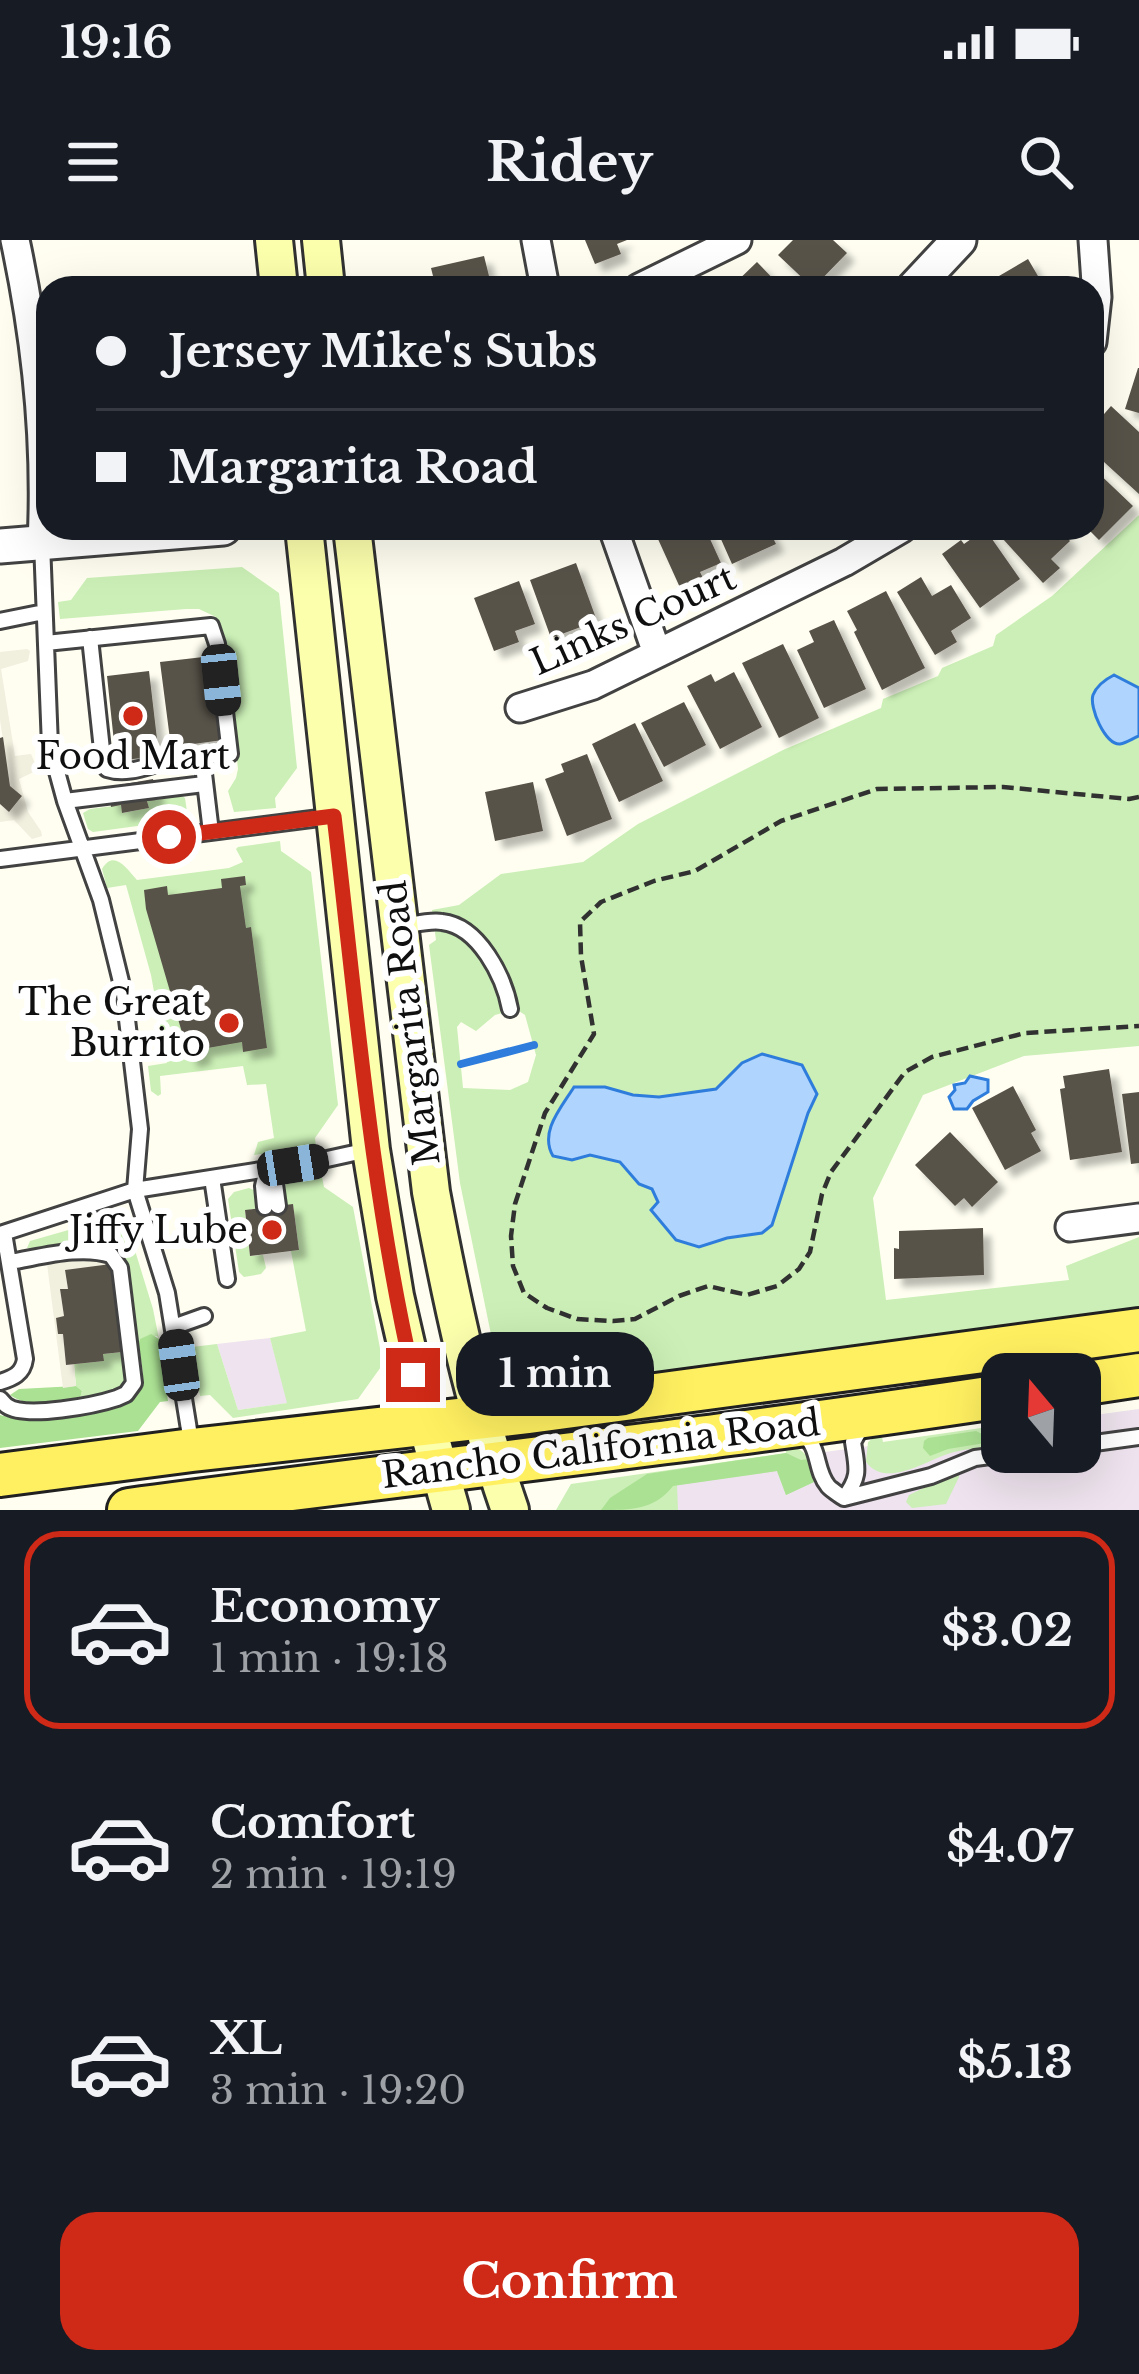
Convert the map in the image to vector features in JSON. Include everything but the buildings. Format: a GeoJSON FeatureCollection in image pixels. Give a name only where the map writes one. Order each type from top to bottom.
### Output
{"type":"FeatureCollection","features":[{"type":"Feature","properties":{"kind":"main road"},"geometry":{"type":"LineString","coordinates":[[274,240],[278,276]]}},
{"type":"Feature","properties":{"kind":"main road"},"geometry":{"type":"LineString","coordinates":[[321,240],[325,276]]}},
{"type":"Feature","properties":{"kind":"main road","name":"Margarita Road"},"geometry":{"type":"LineString","coordinates":[[305,540],[371,1150],[394,1296],[445,1490]]}},
{"type":"Feature","properties":{"kind":"main road","name":"Margarita Road"},"geometry":{"type":"LineString","coordinates":[[353,540],[431,1192],[446,1274],[510,1510]]}},
{"type":"Feature","properties":{"kind":"main road","name":"Rancho California Road"},"geometry":{"type":"LineString","coordinates":[[0,1475],[483,1418],[1139,1330]]}},
{"type":"Feature","properties":{"kind":"main road"},"geometry":{"type":"LineString","coordinates":[[1101,1381],[1139,1375]]}},
{"type":"Feature","properties":{"kind":"main road","name":"Rancho California Road"},"geometry":{"type":"LineString","coordinates":[[128,1510],[445,1490],[496,1464],[981,1399]]}},
{"type":"Feature","properties":{"kind":"street"},"geometry":{"type":"LineString","coordinates":[[15,240],[36,392]]}},
{"type":"Feature","properties":{"kind":"street"},"geometry":{"type":"LineString","coordinates":[[536,240],[543,276]]}},
{"type":"Feature","properties":{"kind":"street"},"geometry":{"type":"LineString","coordinates":[[664,276],[737,240]]}},
{"type":"Feature","properties":{"kind":"street"},"geometry":{"type":"LineString","coordinates":[[925,276],[959,240]]}},
{"type":"Feature","properties":{"kind":"street"},"geometry":{"type":"LineString","coordinates":[[1093,240],[1096,276]]}},
{"type":"Feature","properties":{"kind":"street"},"geometry":{"type":"LineString","coordinates":[[0,546],[78,540]]}},
{"type":"Feature","properties":{"kind":"street"},"geometry":{"type":"LineString","coordinates":[[617,540],[657,652]]}},
{"type":"Feature","properties":{"kind":"street","name":"Links Court"},"geometry":{"type":"LineString","coordinates":[[520,707],[592,686],[882,540]]}},
{"type":"Feature","properties":{"kind":"street"},"geometry":{"type":"LineString","coordinates":[[1070,1227],[1139,1218]]}},
{"type":"Feature","properties":{"kind":"lane"},"geometry":{"type":"LineString","coordinates":[[42,543],[50,746],[101,900],[124,994],[140,1129],[135,1190],[167,1293],[192,1450]]}},
{"type":"Feature","properties":{"kind":"lane"},"geometry":{"type":"LineString","coordinates":[[0,621],[44,612]]}},
{"type":"Feature","properties":{"kind":"lane"},"geometry":{"type":"LineString","coordinates":[[46,643],[90,638],[211,626],[230,754],[171,759],[118,772],[107,769],[90,638]]}},
{"type":"Feature","properties":{"kind":"lane"},"geometry":{"type":"LineString","coordinates":[[202,757],[211,832]]}},
{"type":"Feature","properties":{"kind":"lane"},"geometry":{"type":"LineString","coordinates":[[65,801],[204,784]]}},
{"type":"Feature","properties":{"kind":"lane"},"geometry":{"type":"LineString","coordinates":[[0,859],[334,816]]}},
{"type":"Feature","properties":{"kind":"lane"},"geometry":{"type":"LineString","coordinates":[[398,927],[436,921],[460,929],[495,965],[510,1009]]}},
{"type":"Feature","properties":{"kind":"lane"},"geometry":{"type":"LineString","coordinates":[[0,1382],[18,1374],[25,1360],[2,1233],[135,1190],[371,1150]]}},
{"type":"Feature","properties":{"kind":"lane"},"geometry":{"type":"LineString","coordinates":[[267,1169],[263,1186],[272,1207]]}},
{"type":"Feature","properties":{"kind":"lane"},"geometry":{"type":"LineString","coordinates":[[212,1178],[227,1279]]}},
{"type":"Feature","properties":{"kind":"lane"},"geometry":{"type":"LineString","coordinates":[[0,1399],[16,1409],[48,1410],[117,1398],[134,1383],[120,1268],[111,1255],[79,1252],[9,1262]]}},
{"type":"Feature","properties":{"kind":"lane"},"geometry":{"type":"LineString","coordinates":[[173,1327],[204,1316]]}},
{"type":"Feature","properties":{"kind":"lane"},"geometry":{"type":"LineString","coordinates":[[844,1498],[855,1484],[858,1466],[853,1442],[860,1427],[868,1420],[912,1409]]}},
{"type":"Feature","properties":{"kind":"lane"},"geometry":{"type":"LineString","coordinates":[[748,1430],[796,1431],[808,1436],[828,1487],[844,1498],[931,1476],[981,1457]]}},
{"type":"Feature","properties":{"kind":"lane"},"geometry":{"type":"LineString","coordinates":[[1101,1442],[1139,1437]]}},
{"type":"Feature","properties":{"kind":"path"},"geometry":{"type":"LineString","coordinates":[[1139,796],[1129,799],[1003,787],[877,789],[781,821],[695,872],[654,881],[601,902],[580,922],[594,1034],[545,1113],[532,1148],[515,1204],[513,1266],[524,1292],[547,1308],[577,1319],[635,1319],[708,1286],[748,1295],[777,1286],[800,1269],[810,1252],[831,1172],[905,1072],[932,1058],[1025,1033],[1139,1026]]}},
{"type":"Feature","properties":{"kind":"shaded area"},"geometry":{"type":"Polygon","coordinates":[[[27,649],[28,661],[1,669],[15,756],[31,754],[38,770],[19,779],[28,812],[41,831],[42,836],[32,839],[14,820],[0,822],[0,804],[9,812],[22,797],[10,786],[0,720],[0,652],[27,649]]]}},
{"type":"Feature","properties":{"kind":"shaded area"},"geometry":{"type":"Polygon","coordinates":[[[96,1258],[111,1264],[65,1271],[68,1289],[60,1290],[64,1316],[56,1319],[63,1334],[66,1365],[74,1364],[76,1386],[63,1388],[47,1264],[96,1258]]]}},
{"type":"Feature","properties":{"kind":"shaded area"},"geometry":{"type":"Polygon","coordinates":[[[270,1338],[288,1403],[238,1410],[217,1344],[270,1338]]]}},
{"type":"Feature","properties":{"kind":"shaded area"},"geometry":{"type":"Polygon","coordinates":[[[1139,1409],[1139,1510],[559,1510],[573,1486],[981,1431],[981,1473],[1101,1473],[1101,1414],[1139,1409]]]}},
{"type":"Feature","properties":{"kind":"green space"},"geometry":{"type":"Polygon","coordinates":[[[1139,515],[1139,1046],[1024,1056],[923,1095],[873,1198],[886,1300],[1069,1280],[1066,1266],[1139,1237],[1139,1310],[597,1380],[577,1370],[528,1375],[494,1349],[460,1183],[429,945],[436,940],[432,910],[459,905],[501,874],[583,862],[638,824],[783,750],[881,708],[883,699],[993,646],[996,635],[1052,596],[1139,515]],[[516,1009],[495,1015],[476,1031],[461,1022],[457,1027],[463,1088],[510,1090],[528,1082],[536,1055],[525,1015],[516,1009]]]}},
{"type":"Feature","properties":{"kind":"green space"},"geometry":{"type":"Polygon","coordinates":[[[242,567],[279,593],[297,768],[275,798],[276,808],[234,812],[228,791],[238,769],[224,640],[216,617],[186,609],[60,619],[58,602],[71,600],[87,578],[242,567]]]}},
{"type":"Feature","properties":{"kind":"green space"},"geometry":{"type":"Polygon","coordinates":[[[182,796],[187,812],[182,820],[93,832],[83,813],[121,805],[123,813],[148,808],[147,801],[182,796]]]}},
{"type":"Feature","properties":{"kind":"green space"},"geometry":{"type":"Polygon","coordinates":[[[280,841],[281,851],[311,872],[338,1105],[315,1138],[316,1146],[254,1155],[258,1142],[274,1138],[266,1084],[247,1085],[243,1066],[160,1076],[161,1094],[151,1091],[148,1066],[167,1063],[151,975],[126,885],[107,888],[102,869],[115,861],[137,880],[229,868],[243,862],[238,847],[280,841]]]}},
{"type":"Feature","properties":{"kind":"green space"},"geometry":{"type":"Polygon","coordinates":[[[322,1177],[324,1187],[353,1207],[383,1364],[358,1399],[233,1418],[210,1395],[200,1396],[192,1347],[217,1344],[238,1410],[287,1403],[270,1338],[306,1331],[291,1251],[299,1250],[293,1205],[285,1205],[283,1188],[289,1181],[322,1177]]]}},
{"type":"Feature","properties":{"kind":"green space"},"geometry":{"type":"Polygon","coordinates":[[[249,1188],[256,1191],[258,1208],[245,1211],[250,1256],[263,1255],[266,1268],[261,1274],[244,1277],[239,1272],[228,1199],[249,1188]]]}},
{"type":"Feature","properties":{"kind":"green space"},"geometry":{"type":"Polygon","coordinates":[[[114,1217],[129,1231],[159,1339],[140,1339],[138,1344],[127,1270],[110,1249],[98,1245],[27,1248],[30,1241],[114,1217]]]}},
{"type":"Feature","properties":{"kind":"green space"},"geometry":{"type":"Polygon","coordinates":[[[151,1334],[159,1339],[168,1401],[160,1402],[138,1431],[0,1448],[0,1415],[74,1415],[130,1399],[142,1380],[138,1344],[151,1334]]]}},
{"type":"Feature","properties":{"kind":"green space"},"geometry":{"type":"Polygon","coordinates":[[[122,1352],[124,1386],[76,1400],[82,1391],[76,1386],[74,1364],[103,1361],[103,1354],[122,1352]]]}},
{"type":"Feature","properties":{"kind":"green space"},"geometry":{"type":"Polygon","coordinates":[[[76,1386],[82,1391],[80,1398],[53,1403],[35,1404],[10,1395],[19,1389],[76,1386]]]}},
{"type":"Feature","properties":{"kind":"green space"},"geometry":{"type":"Polygon","coordinates":[[[981,1428],[981,1448],[954,1452],[896,1473],[875,1470],[866,1462],[868,1442],[881,1432],[883,1442],[981,1428]]]}},
{"type":"Feature","properties":{"kind":"green space"},"geometry":{"type":"Polygon","coordinates":[[[976,1431],[981,1434],[981,1444],[930,1456],[923,1448],[928,1438],[976,1431]]]}},
{"type":"Feature","properties":{"kind":"green space"},"geometry":{"type":"Polygon","coordinates":[[[793,1446],[810,1461],[814,1482],[786,1495],[777,1471],[677,1485],[678,1510],[556,1510],[571,1484],[786,1453],[785,1447],[793,1446]]]}},
{"type":"Feature","properties":{"kind":"green space"},"geometry":{"type":"Polygon","coordinates":[[[786,1453],[809,1459],[814,1482],[786,1495],[777,1471],[673,1486],[650,1504],[601,1510],[610,1498],[647,1474],[786,1453]]]}},
{"type":"Feature","properties":{"kind":"green space"},"geometry":{"type":"Polygon","coordinates":[[[959,1471],[946,1504],[912,1508],[906,1502],[909,1495],[959,1471]]]}},
{"type":"Feature","properties":{"kind":"water"},"geometry":{"type":"Polygon","coordinates":[[[1114,675],[1139,688],[1139,736],[1120,744],[1104,732],[1092,701],[1097,688],[1114,675]]]}},
{"type":"Feature","properties":{"kind":"water"},"geometry":{"type":"Polygon","coordinates":[[[762,1054],[802,1065],[817,1094],[772,1225],[762,1233],[699,1247],[676,1240],[651,1210],[658,1202],[652,1189],[639,1184],[620,1162],[590,1155],[572,1160],[553,1156],[550,1129],[574,1087],[605,1087],[659,1097],[716,1089],[742,1063],[762,1054]]]}},
{"type":"Feature","properties":{"kind":"water"},"geometry":{"type":"Polygon","coordinates":[[[970,1076],[988,1080],[988,1092],[967,1109],[954,1109],[949,1097],[954,1085],[965,1083],[970,1076]]]}},
{"type":"Feature","properties":{"kind":"waterway"},"geometry":{"type":"LineString","coordinates":[[461,1064],[534,1045]]}},
{"type":"Feature","properties":{"kind":"place","name":"Food Mart"},"geometry":{"type":"Point","coordinates":[133,716]}},
{"type":"Feature","properties":{"kind":"place","name":"The Great Burrito"},"geometry":{"type":"Point","coordinates":[229,1023]}},
{"type":"Feature","properties":{"kind":"place","name":"Jiffy Lube"},"geometry":{"type":"Point","coordinates":[272,1230]}},
{"type":"Feature","properties":{"kind":"route"},"geometry":{"type":"LineString","coordinates":[[169,837],[334,816],[371,1150],[394,1296],[413,1375]]}}]}
